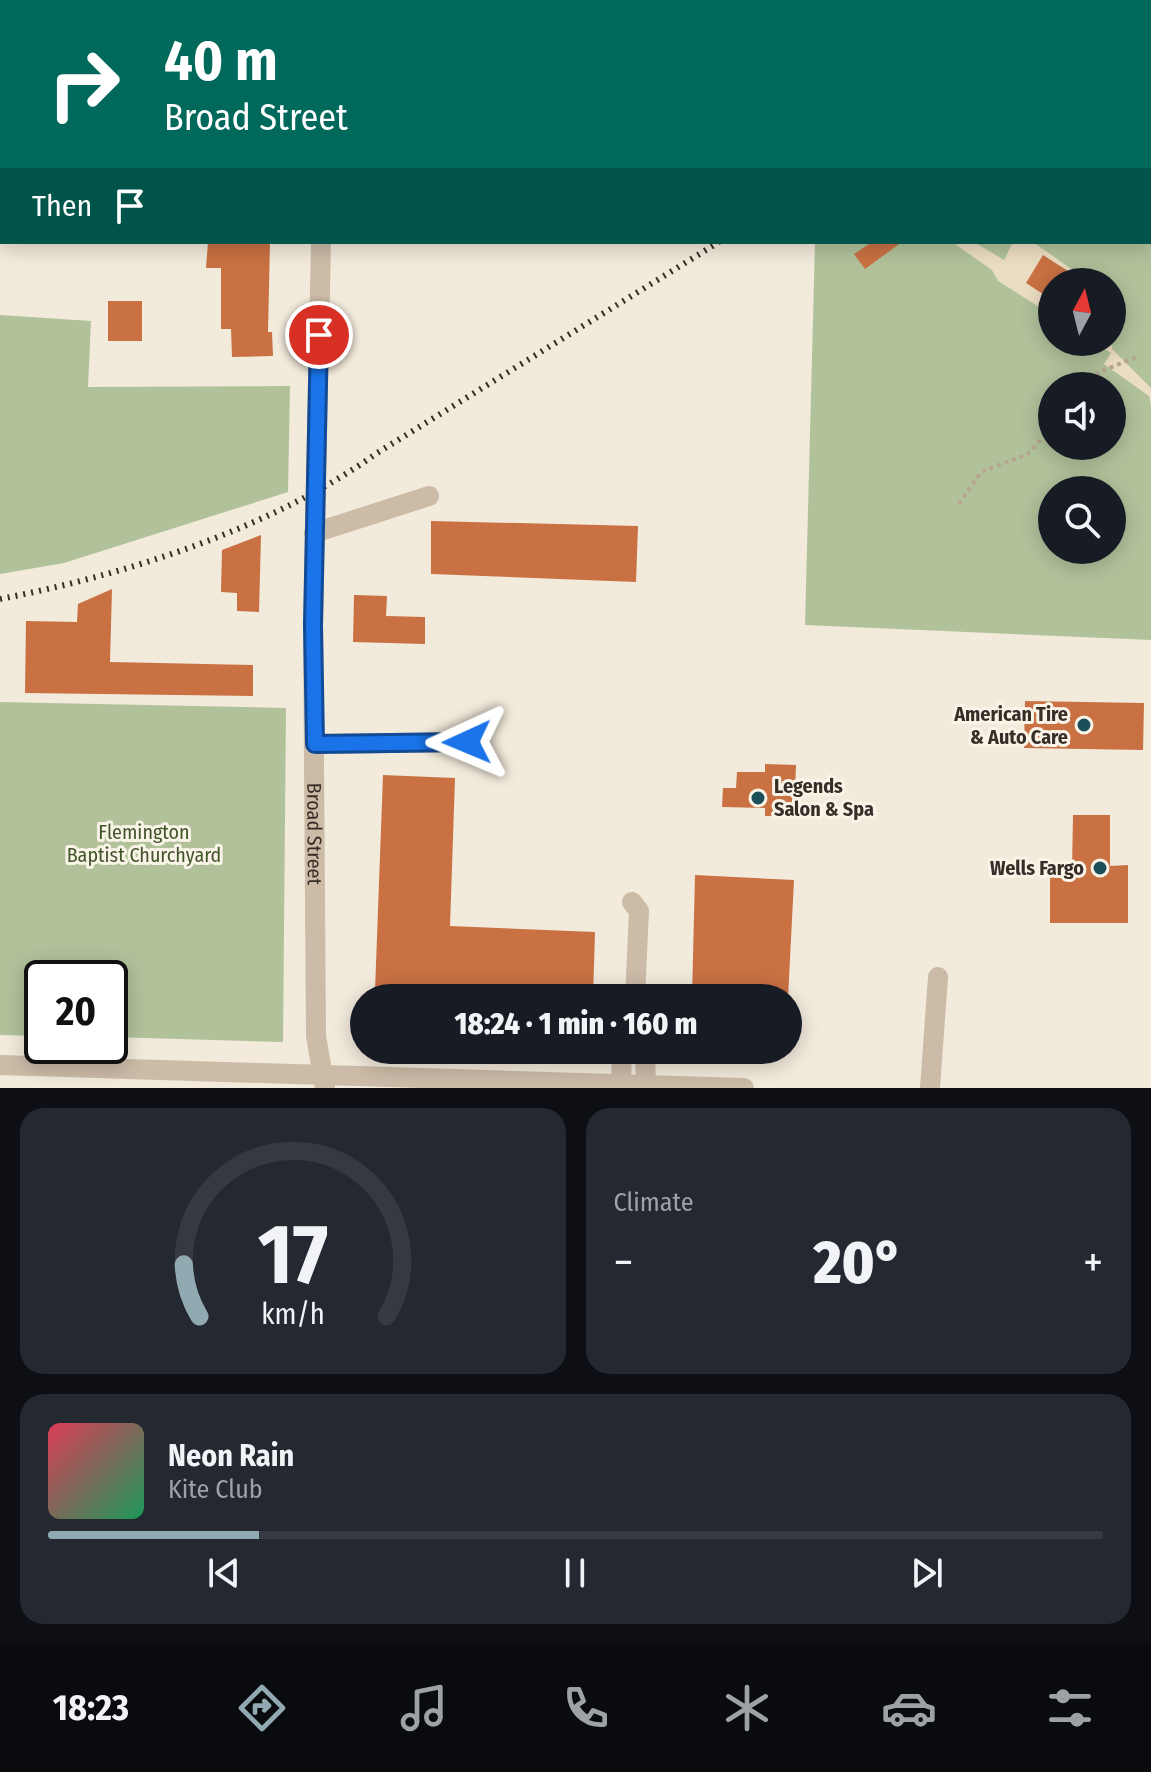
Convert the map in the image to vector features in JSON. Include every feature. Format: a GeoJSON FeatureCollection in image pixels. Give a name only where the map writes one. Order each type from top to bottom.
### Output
{"type":"FeatureCollection","features":[{"type":"Feature","properties":{"kind":"street","name":"Broad Street"},"geometry":{"type":"LineString","coordinates":[[321,244],[314,533],[316,1036],[326,1081]]}},
{"type":"Feature","properties":{"kind":"street"},"geometry":{"type":"LineString","coordinates":[[314,533],[429,496]]}},
{"type":"Feature","properties":{"kind":"street"},"geometry":{"type":"LineString","coordinates":[[315,744],[467,742]]}},
{"type":"Feature","properties":{"kind":"street"},"geometry":{"type":"LineString","coordinates":[[632,902],[639,911],[636,984]]}},
{"type":"Feature","properties":{"kind":"street"},"geometry":{"type":"LineString","coordinates":[[930,1088],[938,977]]}},
{"type":"Feature","properties":{"kind":"street"},"geometry":{"type":"LineString","coordinates":[[621,1084],[622,1064]]}},
{"type":"Feature","properties":{"kind":"street"},"geometry":{"type":"LineString","coordinates":[[645,1064],[646,1085]]}},
{"type":"Feature","properties":{"kind":"street"},"geometry":{"type":"LineString","coordinates":[[0,1065],[231,1080],[744,1088]]}},
{"type":"Feature","properties":{"kind":"path"},"geometry":{"type":"LineString","coordinates":[[1099,372],[1137,357]]}},
{"type":"Feature","properties":{"kind":"path"},"geometry":{"type":"LineString","coordinates":[[959,504],[981,472],[1028,454],[1038,443]]}},
{"type":"Feature","properties":{"kind":"green space"},"geometry":{"type":"Polygon","coordinates":[[[815,244],[1151,244],[1151,640],[805,625],[815,244]]]}},
{"type":"Feature","properties":{"kind":"green space"},"geometry":{"type":"Polygon","coordinates":[[[0,315],[91,321],[88,387],[290,386],[288,492],[64,563],[0,574],[0,315]]]}},
{"type":"Feature","properties":{"kind":"green space","name":"Flemington Baptist Churchyard"},"geometry":{"type":"Polygon","coordinates":[[[0,702],[286,708],[283,1042],[128,1038],[128,960],[24,960],[24,1036],[0,1035],[0,702]]]}},
{"type":"Feature","properties":{"kind":"shaded area"},"geometry":{"type":"Polygon","coordinates":[[[955,244],[977,244],[1004,260],[1012,244],[1036,244],[1070,268],[1038,268],[1038,306],[998,281],[992,270],[955,244]]]}},
{"type":"Feature","properties":{"kind":"shaded area"},"geometry":{"type":"Polygon","coordinates":[[[1109,356],[1119,356],[1151,388],[1151,406],[1149,396],[1126,380],[1126,372],[1115,372],[1104,364],[1109,356]]]}},
{"type":"Feature","properties":{"kind":"building"},"geometry":{"type":"Polygon","coordinates":[[[208,244],[270,244],[268,332],[272,332],[273,356],[232,357],[231,329],[221,329],[221,268],[206,268],[208,244]]]}},
{"type":"Feature","properties":{"kind":"building"},"geometry":{"type":"Polygon","coordinates":[[[869,244],[899,244],[865,269],[854,254],[869,244]]]}},
{"type":"Feature","properties":{"kind":"building"},"geometry":{"type":"Polygon","coordinates":[[[1043,255],[1063,268],[1038,268],[1038,291],[1026,283],[1043,255]]]}},
{"type":"Feature","properties":{"kind":"building"},"geometry":{"type":"Polygon","coordinates":[[[108,301],[142,301],[142,341],[108,341],[108,301]]]}},
{"type":"Feature","properties":{"kind":"building"},"geometry":{"type":"Polygon","coordinates":[[[431,521],[638,526],[636,582],[431,574],[431,521]]]}},
{"type":"Feature","properties":{"kind":"building"},"geometry":{"type":"Polygon","coordinates":[[[261,535],[259,612],[237,611],[237,593],[221,592],[222,550],[261,535]]]}},
{"type":"Feature","properties":{"kind":"building"},"geometry":{"type":"Polygon","coordinates":[[[112,589],[110,662],[253,665],[253,696],[25,693],[26,621],[77,622],[78,604],[112,589]]]}},
{"type":"Feature","properties":{"kind":"building"},"geometry":{"type":"Polygon","coordinates":[[[354,595],[387,596],[386,616],[425,617],[425,644],[353,642],[354,595]]]}},
{"type":"Feature","properties":{"kind":"building","name":"American Tire & Auto Care"},"geometry":{"type":"Polygon","coordinates":[[[1025,701],[1144,703],[1143,750],[1024,748],[1025,701]]]}},
{"type":"Feature","properties":{"kind":"building","name":"Legends Salon & Spa"},"geometry":{"type":"Polygon","coordinates":[[[765,764],[796,765],[794,816],[765,816],[765,808],[722,807],[723,788],[736,788],[737,772],[765,772],[765,764]]]}},
{"type":"Feature","properties":{"kind":"building"},"geometry":{"type":"Polygon","coordinates":[[[383,775],[455,778],[450,926],[595,932],[593,984],[375,984],[383,775]]]}},
{"type":"Feature","properties":{"kind":"building","name":"Wells Fargo"},"geometry":{"type":"Polygon","coordinates":[[[1073,815],[1110,815],[1110,866],[1128,865],[1128,923],[1050,923],[1050,870],[1072,870],[1073,815]]]}},
{"type":"Feature","properties":{"kind":"building"},"geometry":{"type":"Polygon","coordinates":[[[695,875],[794,880],[789,984],[692,984],[695,875]]]}},
{"type":"Feature","properties":{"kind":"railway"},"geometry":{"type":"LineString","coordinates":[[0,599],[147,562],[245,526],[292,504],[336,480],[716,244]]}},
{"type":"Feature","properties":{"kind":"place","name":"American Tire & Auto Care"},"geometry":{"type":"Point","coordinates":[1084,725]}},
{"type":"Feature","properties":{"kind":"place","name":"Legends Salon & Spa"},"geometry":{"type":"Point","coordinates":[758,798]}},
{"type":"Feature","properties":{"kind":"place","name":"Wells Fargo"},"geometry":{"type":"Point","coordinates":[1100,868]}},
{"type":"Feature","properties":{"kind":"route"},"geometry":{"type":"LineString","coordinates":[[319,335],[313,625],[315,744],[467,742]]}}]}
